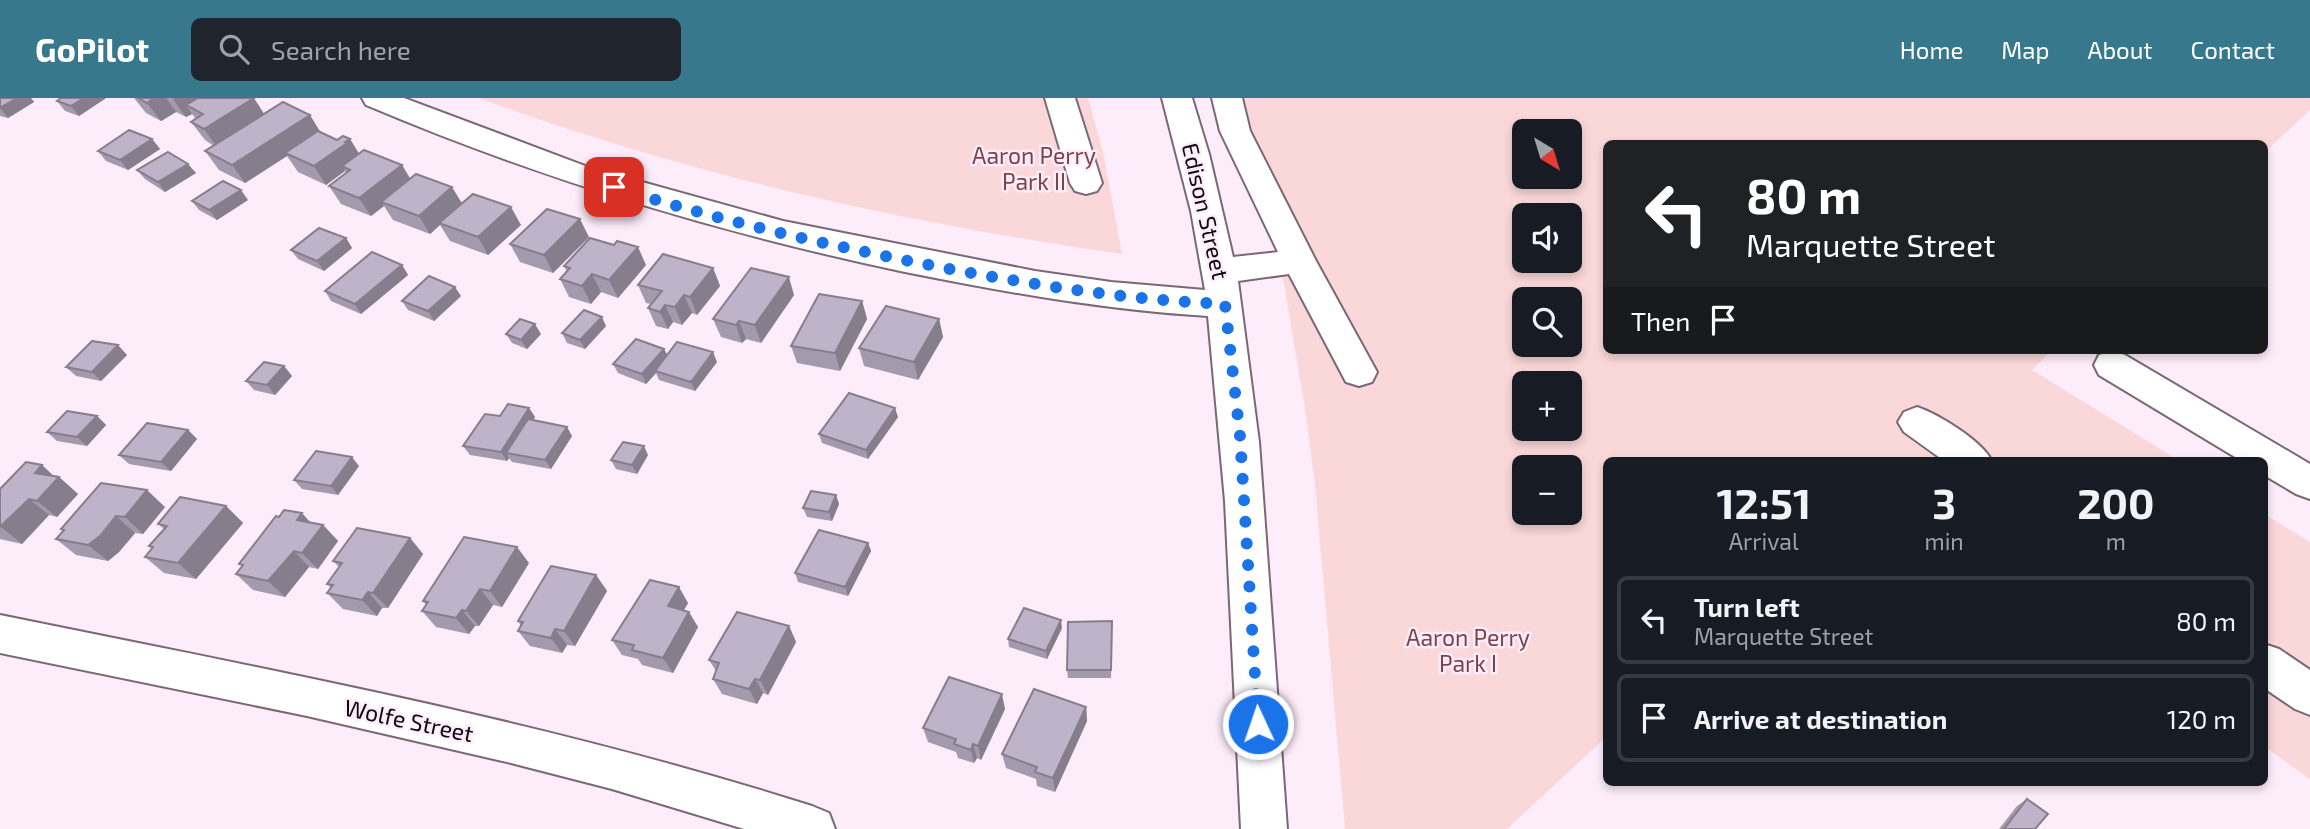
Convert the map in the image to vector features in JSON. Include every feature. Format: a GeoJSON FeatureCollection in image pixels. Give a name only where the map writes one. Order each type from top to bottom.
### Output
{"type":"FeatureCollection","features":[{"type":"Feature","properties":{"kind":"street"},"geometry":{"type":"LineString","coordinates":[[377,98],[469,137],[549,166],[725,219],[864,252],[1018,281],[1140,298],[1223,287],[1299,261]]}},
{"type":"Feature","properties":{"kind":"street"},"geometry":{"type":"LineString","coordinates":[[1060,98],[1086,183]]}},
{"type":"Feature","properties":{"kind":"street","name":"Edison Street"},"geometry":{"type":"LineString","coordinates":[[1177,98],[1198,166],[1223,287],[1244,486],[1264,829]]}},
{"type":"Feature","properties":{"kind":"street"},"geometry":{"type":"LineString","coordinates":[[1227,98],[1235,131],[1299,261],[1359,372]]}},
{"type":"Feature","properties":{"kind":"street"},"geometry":{"type":"LineString","coordinates":[[2112,365],[2266,457]]}},
{"type":"Feature","properties":{"kind":"street"},"geometry":{"type":"LineString","coordinates":[[1917,422],[1968,457]]}},
{"type":"Feature","properties":{"kind":"street"},"geometry":{"type":"LineString","coordinates":[[2268,458],[2310,483]]}},
{"type":"Feature","properties":{"kind":"street","name":"Wolfe Street"},"geometry":{"type":"LineString","coordinates":[[0,634],[523,744],[664,782],[812,829]]}},
{"type":"Feature","properties":{"kind":"street"},"geometry":{"type":"LineString","coordinates":[[2268,666],[2310,695]]}},
{"type":"Feature","properties":{"kind":"green space","name":"Aaron Perry Park II"},"geometry":{"type":"Polygon","coordinates":[[[479,98],[1088,98],[1103,152],[1122,254],[958,227],[796,193],[636,150],[479,98]]]}},
{"type":"Feature","properties":{"kind":"green space","name":"Aaron Perry Park I"},"geometry":{"type":"Polygon","coordinates":[[[1231,98],[2310,98],[2310,110],[2268,149],[2268,140],[1603,140],[1603,354],[2048,354],[2032,370],[2173,457],[1603,457],[1603,740],[1507,829],[1345,829],[1315,484],[1284,284],[1258,177],[1231,98]]]}},
{"type":"Feature","properties":{"kind":"green space"},"geometry":{"type":"Polygon","coordinates":[[[2268,516],[2310,542],[2310,779],[2268,749],[2268,516]]]}},
{"type":"Feature","properties":{"kind":"building"},"geometry":{"type":"Polygon","coordinates":[[[0,98],[17,98],[0,108],[0,98]]]}},
{"type":"Feature","properties":{"kind":"building"},"geometry":{"type":"Polygon","coordinates":[[[61,98],[84,98],[71,106],[57,101],[61,98]]]}},
{"type":"Feature","properties":{"kind":"building"},"geometry":{"type":"Polygon","coordinates":[[[138,98],[154,98],[147,103],[138,98]]]}},
{"type":"Feature","properties":{"kind":"building"},"geometry":{"type":"Polygon","coordinates":[[[198,98],[254,98],[204,129],[191,122],[203,114],[186,105],[198,98]]]}},
{"type":"Feature","properties":{"kind":"building"},"geometry":{"type":"Polygon","coordinates":[[[283,102],[310,115],[232,165],[205,151],[283,102]]]}},
{"type":"Feature","properties":{"kind":"building"},"geometry":{"type":"Polygon","coordinates":[[[129,130],[152,139],[120,160],[98,151],[129,130]]]}},
{"type":"Feature","properties":{"kind":"building"},"geometry":{"type":"Polygon","coordinates":[[[318,131],[337,140],[343,136],[350,139],[314,166],[285,153],[318,131]]]}},
{"type":"Feature","properties":{"kind":"building"},"geometry":{"type":"Polygon","coordinates":[[[364,150],[402,165],[359,198],[329,186],[350,170],[342,166],[364,150]]]}},
{"type":"Feature","properties":{"kind":"building"},"geometry":{"type":"Polygon","coordinates":[[[168,152],[188,164],[158,182],[137,170],[168,152]]]}},
{"type":"Feature","properties":{"kind":"building"},"geometry":{"type":"Polygon","coordinates":[[[416,174],[452,187],[419,216],[381,202],[416,174]]]}},
{"type":"Feature","properties":{"kind":"building"},"geometry":{"type":"Polygon","coordinates":[[[223,181],[241,190],[209,210],[192,201],[223,181]]]}},
{"type":"Feature","properties":{"kind":"building"},"geometry":{"type":"Polygon","coordinates":[[[473,194],[511,207],[478,237],[439,223],[473,194]]]}},
{"type":"Feature","properties":{"kind":"building"},"geometry":{"type":"Polygon","coordinates":[[[547,209],[580,219],[544,255],[510,244],[547,209]]]}},
{"type":"Feature","properties":{"kind":"building"},"geometry":{"type":"Polygon","coordinates":[[[319,228],[346,238],[317,261],[291,250],[319,228]]]}},
{"type":"Feature","properties":{"kind":"building"},"geometry":{"type":"Polygon","coordinates":[[[590,238],[614,245],[617,241],[638,247],[609,280],[592,274],[582,286],[560,279],[570,268],[564,266],[590,238]]]}},
{"type":"Feature","properties":{"kind":"building"},"geometry":{"type":"Polygon","coordinates":[[[372,252],[402,265],[355,304],[325,291],[372,252]]]}},
{"type":"Feature","properties":{"kind":"building"},"geometry":{"type":"Polygon","coordinates":[[[663,254],[713,268],[690,297],[684,295],[675,307],[665,305],[660,312],[648,308],[662,291],[638,285],[663,254]]]}},
{"type":"Feature","properties":{"kind":"building"},"geometry":{"type":"Polygon","coordinates":[[[751,268],[789,277],[755,325],[739,321],[736,325],[713,319],[751,268]]]}},
{"type":"Feature","properties":{"kind":"building"},"geometry":{"type":"Polygon","coordinates":[[[429,276],[455,287],[428,311],[402,301],[429,276]]]}},
{"type":"Feature","properties":{"kind":"building"},"geometry":{"type":"Polygon","coordinates":[[[819,294],[862,301],[835,353],[791,346],[819,294]]]}},
{"type":"Feature","properties":{"kind":"building"},"geometry":{"type":"Polygon","coordinates":[[[886,306],[939,319],[914,362],[859,348],[886,306]]]}},
{"type":"Feature","properties":{"kind":"building"},"geometry":{"type":"Polygon","coordinates":[[[584,310],[602,317],[580,340],[562,333],[584,310]]]}},
{"type":"Feature","properties":{"kind":"building"},"geometry":{"type":"Polygon","coordinates":[[[520,319],[535,324],[521,340],[506,334],[520,319]]]}},
{"type":"Feature","properties":{"kind":"building"},"geometry":{"type":"Polygon","coordinates":[[[636,339],[664,349],[642,374],[613,364],[636,339]]]}},
{"type":"Feature","properties":{"kind":"building"},"geometry":{"type":"Polygon","coordinates":[[[92,341],[118,345],[92,372],[66,367],[92,341]]]}},
{"type":"Feature","properties":{"kind":"building"},"geometry":{"type":"Polygon","coordinates":[[[677,342],[713,352],[691,382],[655,371],[677,342]]]}},
{"type":"Feature","properties":{"kind":"building"},"geometry":{"type":"Polygon","coordinates":[[[264,362],[284,366],[267,385],[246,381],[264,362]]]}},
{"type":"Feature","properties":{"kind":"building"},"geometry":{"type":"Polygon","coordinates":[[[849,393],[895,408],[866,450],[819,434],[849,393]]]}},
{"type":"Feature","properties":{"kind":"building"},"geometry":{"type":"Polygon","coordinates":[[[508,404],[529,408],[501,452],[463,446],[485,414],[500,416],[508,404]]]}},
{"type":"Feature","properties":{"kind":"building"},"geometry":{"type":"Polygon","coordinates":[[[67,411],[97,416],[77,437],[47,432],[67,411]]]}},
{"type":"Feature","properties":{"kind":"building"},"geometry":{"type":"Polygon","coordinates":[[[528,419],[567,427],[545,460],[506,453],[528,419]]]}},
{"type":"Feature","properties":{"kind":"building"},"geometry":{"type":"Polygon","coordinates":[[[147,423],[188,430],[161,462],[119,455],[147,423]]]}},
{"type":"Feature","properties":{"kind":"building"},"geometry":{"type":"Polygon","coordinates":[[[623,442],[644,446],[632,465],[611,460],[623,442]]]}},
{"type":"Feature","properties":{"kind":"building"},"geometry":{"type":"Polygon","coordinates":[[[316,451],[352,457],[331,486],[294,480],[316,451]]]}},
{"type":"Feature","properties":{"kind":"building"},"geometry":{"type":"Polygon","coordinates":[[[26,462],[42,465],[35,473],[59,477],[37,501],[29,499],[0,527],[0,489],[26,462]]]}},
{"type":"Feature","properties":{"kind":"building"},"geometry":{"type":"Polygon","coordinates":[[[101,483],[147,490],[125,517],[116,516],[100,536],[88,545],[56,539],[64,530],[61,529],[101,483]]]}},
{"type":"Feature","properties":{"kind":"building"},"geometry":{"type":"Polygon","coordinates":[[[811,491],[836,495],[829,512],[803,508],[811,491]]]}},
{"type":"Feature","properties":{"kind":"building"},"geometry":{"type":"Polygon","coordinates":[[[180,497],[226,506],[178,563],[145,557],[153,547],[149,546],[167,526],[158,524],[180,497]]]}},
{"type":"Feature","properties":{"kind":"building"},"geometry":{"type":"Polygon","coordinates":[[[284,510],[302,513],[297,520],[323,525],[302,553],[294,551],[268,581],[236,574],[243,565],[239,564],[276,516],[279,517],[284,510]]]}},
{"type":"Feature","properties":{"kind":"building"},"geometry":{"type":"Polygon","coordinates":[[[357,528],[410,538],[373,593],[368,592],[362,600],[327,593],[333,585],[327,584],[342,563],[333,561],[357,528]]]}},
{"type":"Feature","properties":{"kind":"building"},"geometry":{"type":"Polygon","coordinates":[[[819,530],[868,543],[845,587],[795,573],[819,530]]]}},
{"type":"Feature","properties":{"kind":"building"},"geometry":{"type":"Polygon","coordinates":[[[464,537],[517,547],[490,591],[480,589],[466,611],[462,610],[456,618],[422,611],[428,602],[423,601],[464,537]]]}},
{"type":"Feature","properties":{"kind":"building"},"geometry":{"type":"Polygon","coordinates":[[[551,566],[596,575],[564,631],[555,629],[551,638],[518,631],[523,622],[518,621],[551,566]]]}},
{"type":"Feature","properties":{"kind":"building"},"geometry":{"type":"Polygon","coordinates":[[[650,580],[679,587],[668,606],[689,612],[663,658],[632,650],[634,645],[612,640],[650,580]]]}},
{"type":"Feature","properties":{"kind":"building"},"geometry":{"type":"Polygon","coordinates":[[[1024,608],[1061,620],[1046,651],[1008,639],[1024,608]]]}},
{"type":"Feature","properties":{"kind":"building"},"geometry":{"type":"Polygon","coordinates":[[[737,612],[789,626],[760,680],[755,679],[749,689],[713,679],[719,663],[709,660],[737,612]]]}},
{"type":"Feature","properties":{"kind":"building"},"geometry":{"type":"Polygon","coordinates":[[[1112,621],[1111,670],[1067,670],[1068,622],[1112,621]]]}},
{"type":"Feature","properties":{"kind":"building"},"geometry":{"type":"Polygon","coordinates":[[[949,677],[1002,694],[978,746],[973,744],[971,750],[954,744],[956,739],[923,728],[949,677]]]}},
{"type":"Feature","properties":{"kind":"building"},"geometry":{"type":"Polygon","coordinates":[[[1034,689],[1086,707],[1053,778],[1035,772],[1037,767],[1002,754],[1034,689]]]}},
{"type":"Feature","properties":{"kind":"building"},"geometry":{"type":"Polygon","coordinates":[[[2027,799],[2048,814],[2035,829],[2004,829],[2027,799]]]}},
{"type":"Feature","properties":{"kind":"route"},"geometry":{"type":"LineString","coordinates":[[614,187],[682,208],[864,252],[1127,297],[1225,304],[1236,388],[1244,486],[1258,724]]}}]}
